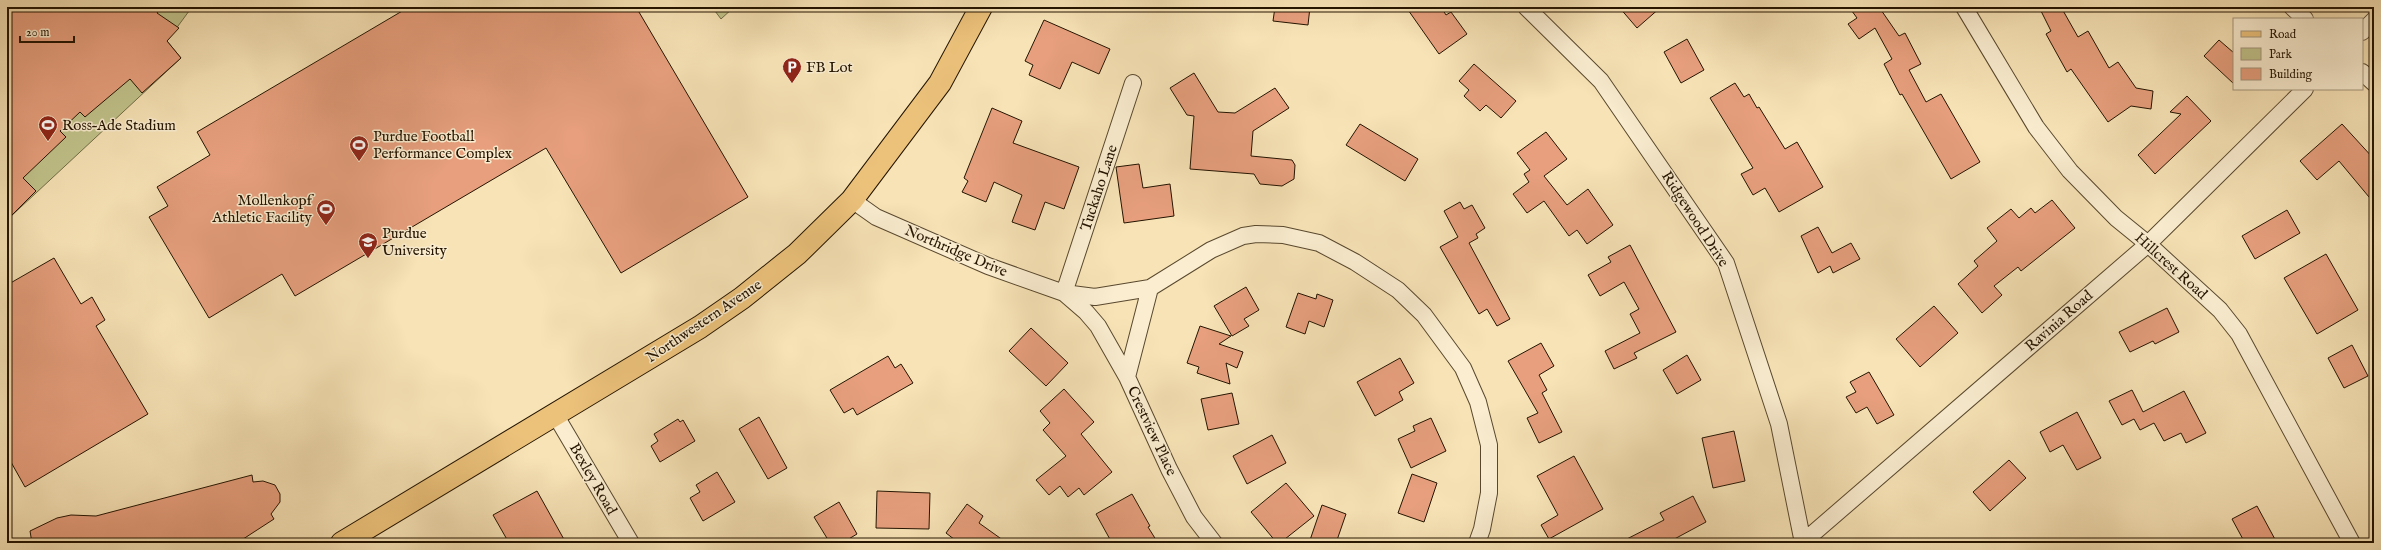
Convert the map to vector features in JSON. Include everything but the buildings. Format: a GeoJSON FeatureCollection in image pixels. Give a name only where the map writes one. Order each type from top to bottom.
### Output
{"type":"FeatureCollection","features":[{"type":"Feature","properties":{"kind":"main road","name":"Northwestern Avenue"},"geometry":{"type":"LineString","coordinates":[[342,543],[556,416],[700,327],[742,298],[797,254],[852,200],[940,83],[981,7]]}},
{"type":"Feature","properties":{"kind":"street","name":"Ridgewood Drive"},"geometry":{"type":"LineString","coordinates":[[1526,7],[1601,81],[1726,263],[1779,424],[1803,543]]}},
{"type":"Feature","properties":{"kind":"street","name":"Hillcrest Road"},"geometry":{"type":"LineString","coordinates":[[1964,7],[2036,127],[2070,171],[2116,218],[2148,244],[2220,310],[2238,334],[2352,543]]}},
{"type":"Feature","properties":{"kind":"street"},"geometry":{"type":"LineString","coordinates":[[2292,7],[2304,18]]}},
{"type":"Feature","properties":{"kind":"street"},"geometry":{"type":"LineString","coordinates":[[2363,31],[2374,20]]}},
{"type":"Feature","properties":{"kind":"street"},"geometry":{"type":"LineString","coordinates":[[2363,73],[2374,83]]}},
{"type":"Feature","properties":{"kind":"street","name":"Tuckaho Lane"},"geometry":{"type":"LineString","coordinates":[[1064,293],[1133,83]]}},
{"type":"Feature","properties":{"kind":"street","name":"Ravinia Road"},"geometry":{"type":"LineString","coordinates":[[1803,543],[2148,244],[2304,90]]}},
{"type":"Feature","properties":{"kind":"street","name":"Northridge Drive"},"geometry":{"type":"LineString","coordinates":[[852,200],[876,217],[974,260],[1064,293],[1095,297],[1150,288],[1211,250],[1243,236],[1256,234],[1283,234],[1319,244],[1355,262],[1398,290],[1424,315],[1463,368],[1478,402],[1489,445],[1489,493],[1482,529],[1477,543]]}},
{"type":"Feature","properties":{"kind":"street","name":"Crestview Place"},"geometry":{"type":"LineString","coordinates":[[1150,288],[1127,377],[1169,469],[1194,517],[1214,543]]}},
{"type":"Feature","properties":{"kind":"street","name":"Northridge Drive"},"geometry":{"type":"LineString","coordinates":[[1064,293],[1086,312],[1098,326],[1127,377]]}},
{"type":"Feature","properties":{"kind":"street","name":"Bexley Road"},"geometry":{"type":"LineString","coordinates":[[556,416],[631,543]]}},
{"type":"Feature","properties":{"kind":"green space","name":"Ross–Ade Stadium"},"geometry":{"type":"Polygon","coordinates":[[[7,7],[192,7],[167,41],[181,58],[7,220],[7,7]]]}},
{"type":"Feature","properties":{"kind":"green space"},"geometry":{"type":"Polygon","coordinates":[[[712,7],[734,7],[721,19],[712,7]]]}},
{"type":"Feature","properties":{"kind":"place","name":"FB Lot"},"geometry":{"type":"Point","coordinates":[792,84]}},
{"type":"Feature","properties":{"kind":"place","name":"Ross–Ade Stadium"},"geometry":{"type":"Point","coordinates":[48,142]}},
{"type":"Feature","properties":{"kind":"place","name":"Purdue Football Performance Complex"},"geometry":{"type":"Point","coordinates":[359,162]}},
{"type":"Feature","properties":{"kind":"place","name":"Mollenkopf Athletic Facility"},"geometry":{"type":"Point","coordinates":[326,226]}},
{"type":"Feature","properties":{"kind":"place","name":"Purdue University"},"geometry":{"type":"Point","coordinates":[368,259]}}]}
